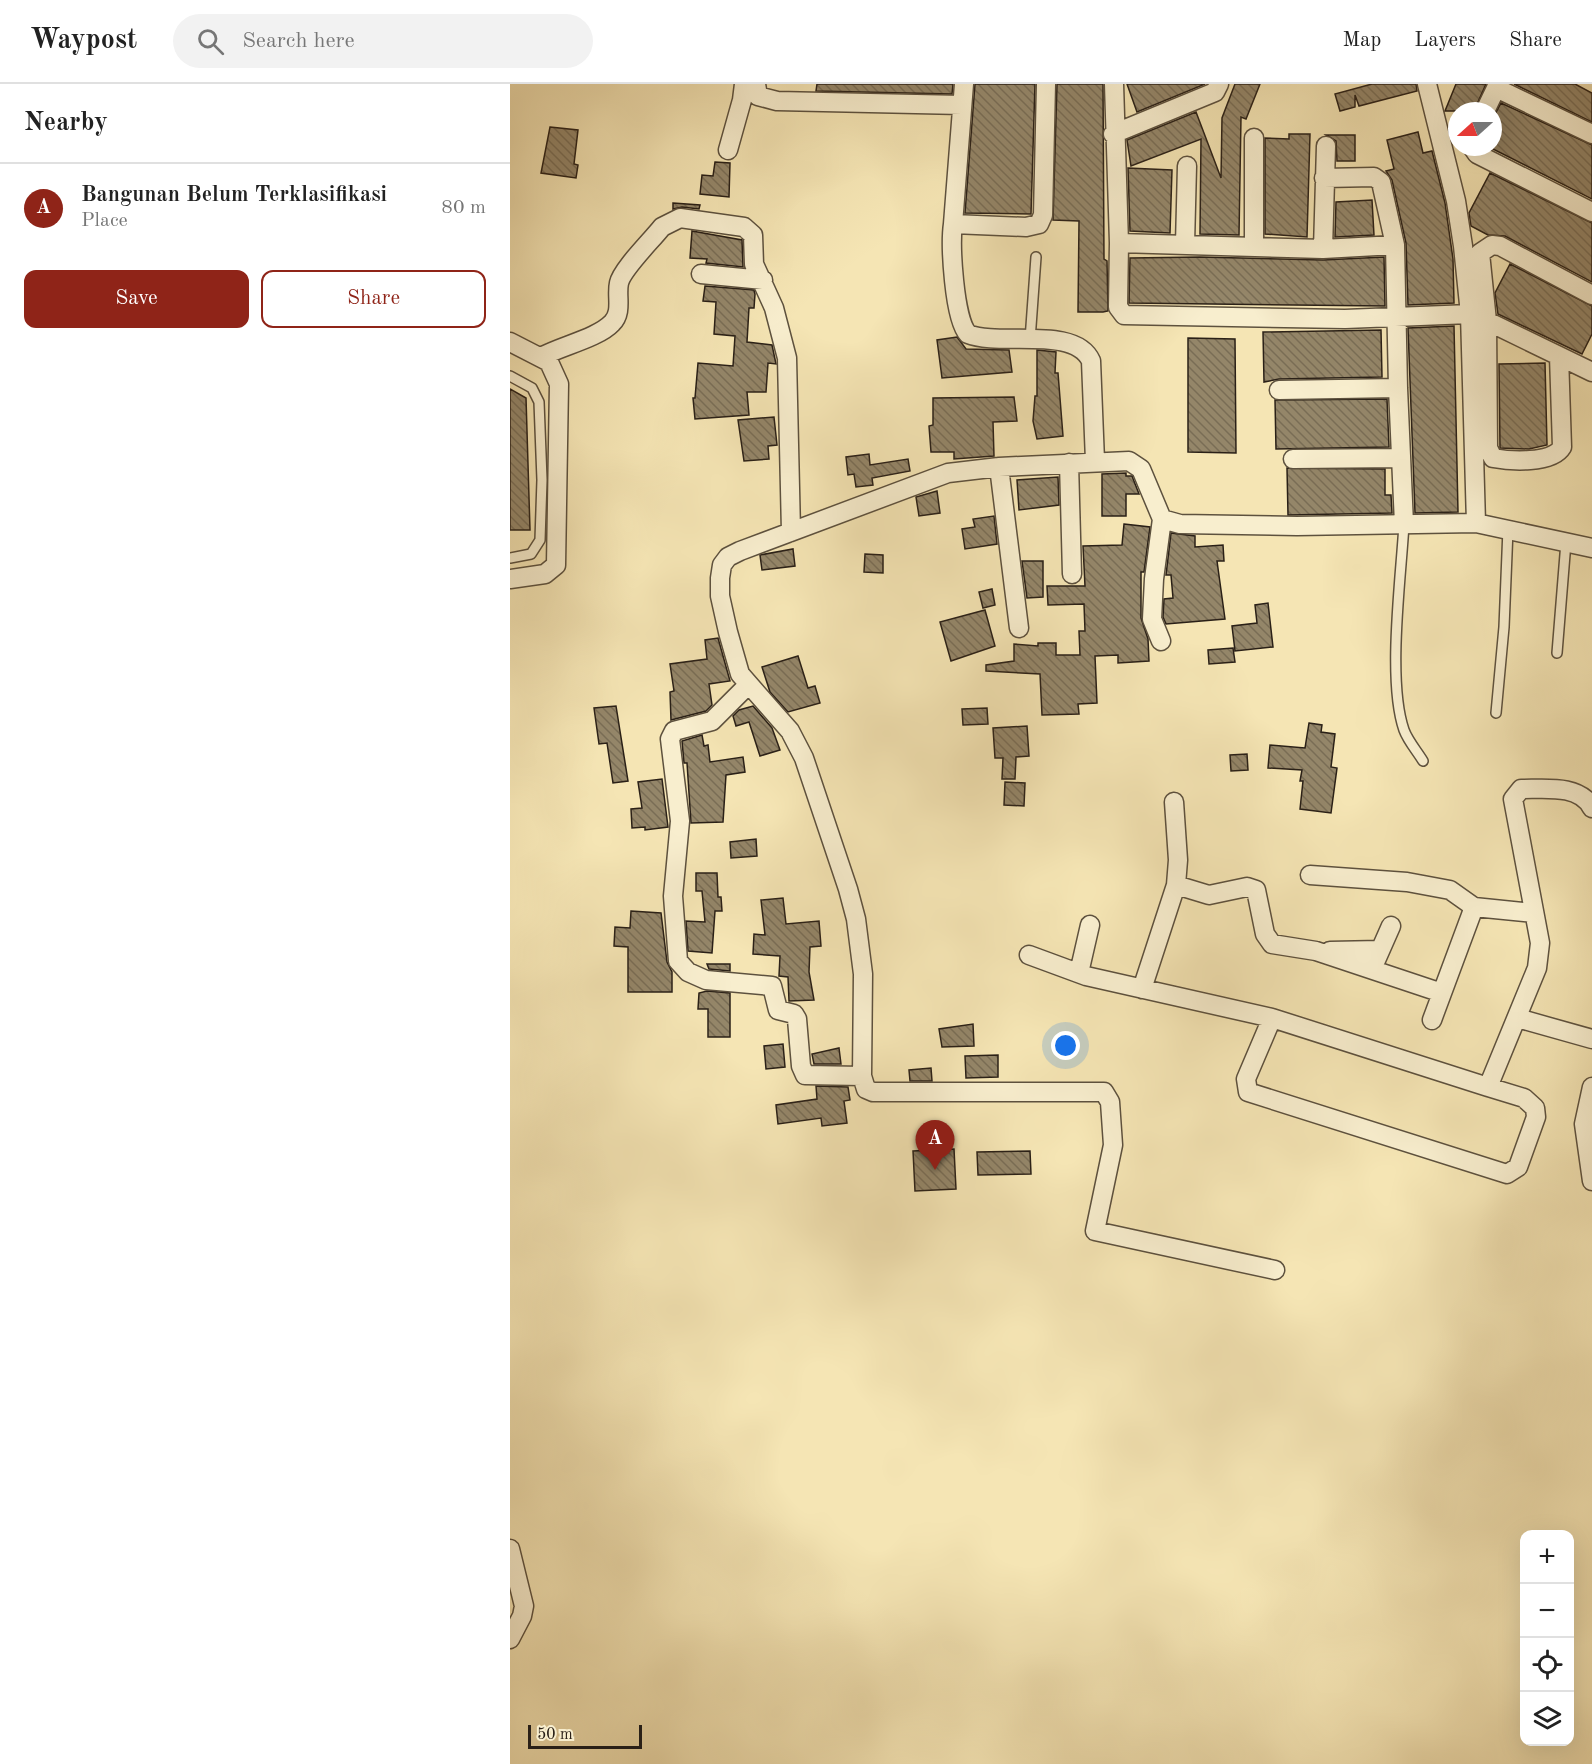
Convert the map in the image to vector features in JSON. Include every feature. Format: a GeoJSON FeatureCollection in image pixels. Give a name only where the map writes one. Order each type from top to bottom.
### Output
{"type":"FeatureCollection","features":[{"type":"Feature","properties":{"kind":"street"},"geometry":{"type":"LineString","coordinates":[[728,150],[742,100],[744,84]]}},
{"type":"Feature","properties":{"kind":"street"},"geometry":{"type":"LineString","coordinates":[[756,84],[758,96],[777,101],[962,105]]}},
{"type":"Feature","properties":{"kind":"street"},"geometry":{"type":"LineString","coordinates":[[964,84],[952,259],[964,331],[974,337],[1068,342],[1087,352],[1091,361],[1095,461]]}},
{"type":"Feature","properties":{"kind":"street"},"geometry":{"type":"LineString","coordinates":[[953,224],[1026,227],[1034,226],[1041,220],[1046,84]]}},
{"type":"Feature","properties":{"kind":"street"},"geometry":{"type":"LineString","coordinates":[[1114,84],[1113,134],[1119,243],[1118,307],[1124,315],[1396,319],[1478,317],[1592,372]]}},
{"type":"Feature","properties":{"kind":"street"},"geometry":{"type":"LineString","coordinates":[[1113,134],[1215,92],[1219,84]]}},
{"type":"Feature","properties":{"kind":"street"},"geometry":{"type":"LineString","coordinates":[[1427,84],[1456,201],[1478,317],[1488,448],[1493,458],[1503,460],[1548,458],[1558,453],[1562,447],[1559,356]]}},
{"type":"Feature","properties":{"kind":"street"},"geometry":{"type":"LineString","coordinates":[[1489,102],[1497,86],[1592,134]]}},
{"type":"Feature","properties":{"kind":"street"},"geometry":{"type":"LineString","coordinates":[[1254,138],[1254,247]]}},
{"type":"Feature","properties":{"kind":"street"},"geometry":{"type":"LineString","coordinates":[[1323,249],[1326,147]]}},
{"type":"Feature","properties":{"kind":"street"},"geometry":{"type":"LineString","coordinates":[[1481,156],[1592,212]]}},
{"type":"Feature","properties":{"kind":"street"},"geometry":{"type":"LineString","coordinates":[[1185,244],[1187,166]]}},
{"type":"Feature","properties":{"kind":"street"},"geometry":{"type":"LineString","coordinates":[[1324,178],[1369,177],[1381,182],[1395,245],[1404,524]]}},
{"type":"Feature","properties":{"kind":"street"},"geometry":{"type":"LineString","coordinates":[[541,357],[566,344],[593,336],[612,324],[618,313],[620,279],[662,227],[680,218],[744,227],[753,235],[754,264],[763,280],[783,335],[787,358],[791,532]]}},
{"type":"Feature","properties":{"kind":"street"},"geometry":{"type":"LineString","coordinates":[[1119,243],[1323,249],[1395,245]]}},
{"type":"Feature","properties":{"kind":"street"},"geometry":{"type":"LineString","coordinates":[[1476,523],[1480,254],[1492,245],[1500,246],[1592,295]]}},
{"type":"Feature","properties":{"kind":"street"},"geometry":{"type":"LineString","coordinates":[[701,274],[763,280]]}},
{"type":"Feature","properties":{"kind":"street"},"geometry":{"type":"LineString","coordinates":[[510,342],[549,362],[559,384],[558,557],[556,565],[545,574],[510,579]]}},
{"type":"Feature","properties":{"kind":"street"},"geometry":{"type":"LineString","coordinates":[[1279,390],[1398,388]]}},
{"type":"Feature","properties":{"kind":"street"},"geometry":{"type":"LineString","coordinates":[[1293,459],[1401,458]]}},
{"type":"Feature","properties":{"kind":"street"},"geometry":{"type":"LineString","coordinates":[[1161,641],[1152,619],[1154,579],[1162,519],[1145,478],[1137,466],[1129,461],[999,467],[940,475],[740,551],[729,557],[722,565],[720,596],[737,664],[748,685],[790,731],[804,758],[852,902],[863,974],[863,1085],[873,1092],[1104,1092],[1110,1102],[1113,1145],[1095,1230],[1275,1270]]}},
{"type":"Feature","properties":{"kind":"street"},"geometry":{"type":"LineString","coordinates":[[1069,463],[1072,574]]}},
{"type":"Feature","properties":{"kind":"street"},"geometry":{"type":"LineString","coordinates":[[999,467],[1019,628]]}},
{"type":"Feature","properties":{"kind":"street"},"geometry":{"type":"LineString","coordinates":[[1162,519],[1180,524],[1297,526],[1476,523],[1592,548]]}},
{"type":"Feature","properties":{"kind":"street"},"geometry":{"type":"LineString","coordinates":[[748,685],[712,721],[674,731],[671,735],[680,821],[674,896],[678,961],[687,972],[706,980],[772,986],[778,1010],[794,1014],[797,1019],[801,1066],[805,1075],[862,1076]]}},
{"type":"Feature","properties":{"kind":"street"},"geometry":{"type":"LineString","coordinates":[[1488,1087],[1537,968],[1540,943],[1514,799],[1521,789],[1573,792],[1587,798],[1592,808]]}},
{"type":"Feature","properties":{"kind":"street"},"geometry":{"type":"LineString","coordinates":[[1142,989],[1176,885],[1178,860],[1174,802]]}},
{"type":"Feature","properties":{"kind":"street"},"geometry":{"type":"LineString","coordinates":[[1310,875],[1407,882],[1450,890],[1474,907],[1534,913]]}},
{"type":"Feature","properties":{"kind":"street"},"geometry":{"type":"LineString","coordinates":[[1176,885],[1209,895],[1247,887],[1256,890],[1265,934],[1272,944],[1316,951],[1442,993]]}},
{"type":"Feature","properties":{"kind":"street"},"geometry":{"type":"LineString","coordinates":[[1432,1020],[1474,907]]}},
{"type":"Feature","properties":{"kind":"street"},"geometry":{"type":"LineString","coordinates":[[1079,973],[1090,925]]}},
{"type":"Feature","properties":{"kind":"street"},"geometry":{"type":"LineString","coordinates":[[1372,970],[1391,926]]}},
{"type":"Feature","properties":{"kind":"street"},"geometry":{"type":"LineString","coordinates":[[1316,951],[1380,950]]}},
{"type":"Feature","properties":{"kind":"street"},"geometry":{"type":"LineString","coordinates":[[1029,955],[1079,973],[1272,1018],[1524,1098],[1535,1108],[1536,1117],[1518,1167],[1507,1174],[1248,1092],[1246,1079],[1272,1018]]}},
{"type":"Feature","properties":{"kind":"street"},"geometry":{"type":"LineString","coordinates":[[1517,1018],[1592,1039]]}},
{"type":"Feature","properties":{"kind":"street"},"geometry":{"type":"LineString","coordinates":[[1592,1088],[1584,1124],[1592,1181]]}},
{"type":"Feature","properties":{"kind":"street"},"geometry":{"type":"LineString","coordinates":[[510,1549],[524,1606],[510,1639]]}},
{"type":"Feature","properties":{"kind":"lane"},"geometry":{"type":"LineString","coordinates":[[1029,340],[1036,257]]}},
{"type":"Feature","properties":{"kind":"lane"},"geometry":{"type":"LineString","coordinates":[[510,376],[532,388],[539,402],[542,480],[540,540],[531,554],[510,558]]}},
{"type":"Feature","properties":{"kind":"lane"},"geometry":{"type":"LineString","coordinates":[[1404,524],[1397,654],[1399,713],[1406,735],[1423,760]]}},
{"type":"Feature","properties":{"kind":"lane"},"geometry":{"type":"LineString","coordinates":[[1496,714],[1504,627],[1508,529]]}},
{"type":"Feature","properties":{"kind":"lane"},"geometry":{"type":"LineString","coordinates":[[1557,653],[1566,542]]}},
{"type":"Feature","properties":{"kind":"building"},"geometry":{"type":"Polygon","coordinates":[[[817,84],[953,84],[952,94],[816,91],[817,84]]]}},
{"type":"Feature","properties":{"kind":"building"},"geometry":{"type":"Polygon","coordinates":[[[975,84],[1035,84],[1031,214],[965,213],[975,84]]]}},
{"type":"Feature","properties":{"kind":"building"},"geometry":{"type":"Polygon","coordinates":[[[1057,84],[1103,84],[1104,259],[1107,261],[1108,311],[1078,312],[1079,221],[1053,220],[1057,84]]]}},
{"type":"Feature","properties":{"kind":"building"},"geometry":{"type":"Polygon","coordinates":[[[1127,84],[1205,84],[1137,112],[1127,84]]]}},
{"type":"Feature","properties":{"kind":"building"},"geometry":{"type":"Polygon","coordinates":[[[1235,84],[1260,84],[1246,119],[1241,117],[1239,235],[1200,234],[1201,139],[1131,166],[1127,140],[1196,112],[1221,178],[1222,118],[1235,84]]]}},
{"type":"Feature","properties":{"kind":"building"},"geometry":{"type":"Polygon","coordinates":[[[1372,84],[1416,84],[1417,91],[1359,106],[1355,95],[1355,107],[1340,111],[1335,94],[1372,84]]]}},
{"type":"Feature","properties":{"kind":"building"},"geometry":{"type":"Polygon","coordinates":[[[1456,84],[1486,84],[1478,102],[1449,102],[1456,84]]]}},
{"type":"Feature","properties":{"kind":"building"},"geometry":{"type":"Polygon","coordinates":[[[1514,84],[1575,84],[1592,93],[1592,122],[1514,84]]]}},
{"type":"Feature","properties":{"kind":"building"},"geometry":{"type":"Polygon","coordinates":[[[1502,103],[1592,145],[1592,199],[1502,154],[1502,103]]]}},
{"type":"Feature","properties":{"kind":"building"},"geometry":{"type":"Polygon","coordinates":[[[550,127],[578,130],[574,164],[578,165],[576,178],[541,173],[550,127]]]}},
{"type":"Feature","properties":{"kind":"building"},"geometry":{"type":"Polygon","coordinates":[[[1418,132],[1423,153],[1432,151],[1445,203],[1453,259],[1454,303],[1408,305],[1406,243],[1392,180],[1386,171],[1394,169],[1387,140],[1418,132]]]}},
{"type":"Feature","properties":{"kind":"building"},"geometry":{"type":"Polygon","coordinates":[[[1289,134],[1310,134],[1307,237],[1265,234],[1265,138],[1289,139],[1289,134]]]}},
{"type":"Feature","properties":{"kind":"building"},"geometry":{"type":"Polygon","coordinates":[[[1326,135],[1355,135],[1355,161],[1337,161],[1336,141],[1326,135]]]}},
{"type":"Feature","properties":{"kind":"building"},"geometry":{"type":"Polygon","coordinates":[[[715,162],[730,163],[729,197],[700,194],[702,175],[713,176],[715,162]]]}},
{"type":"Feature","properties":{"kind":"building"},"geometry":{"type":"Polygon","coordinates":[[[1128,168],[1172,170],[1170,233],[1130,231],[1128,168]]]}},
{"type":"Feature","properties":{"kind":"building"},"geometry":{"type":"Polygon","coordinates":[[[1490,173],[1592,223],[1592,282],[1505,236],[1488,235],[1471,226],[1469,213],[1490,173]]]}},
{"type":"Feature","properties":{"kind":"building"},"geometry":{"type":"Polygon","coordinates":[[[1372,200],[1374,235],[1335,237],[1336,202],[1372,200]]]}},
{"type":"Feature","properties":{"kind":"building"},"geometry":{"type":"Polygon","coordinates":[[[673,203],[700,205],[699,209],[682,207],[673,209],[673,203]]]}},
{"type":"Feature","properties":{"kind":"building"},"geometry":{"type":"Polygon","coordinates":[[[692,231],[742,240],[743,267],[706,263],[707,259],[690,258],[692,231]]]}},
{"type":"Feature","properties":{"kind":"building"},"geometry":{"type":"Polygon","coordinates":[[[1384,257],[1385,306],[1129,303],[1130,258],[1323,260],[1384,257]]]}},
{"type":"Feature","properties":{"kind":"building"},"geometry":{"type":"Polygon","coordinates":[[[1510,264],[1592,306],[1592,334],[1582,354],[1498,314],[1495,293],[1510,264]]]}},
{"type":"Feature","properties":{"kind":"building"},"geometry":{"type":"Polygon","coordinates":[[[705,286],[754,290],[754,308],[749,308],[747,342],[772,345],[776,364],[768,363],[766,392],[747,392],[749,415],[695,419],[693,398],[695,398],[698,363],[733,366],[735,336],[714,334],[716,302],[703,301],[705,286]]]}},
{"type":"Feature","properties":{"kind":"building"},"geometry":{"type":"Polygon","coordinates":[[[1454,326],[1458,512],[1415,513],[1408,328],[1454,326]]]}},
{"type":"Feature","properties":{"kind":"building"},"geometry":{"type":"Polygon","coordinates":[[[1381,330],[1382,377],[1279,379],[1264,382],[1263,332],[1381,330]]]}},
{"type":"Feature","properties":{"kind":"building"},"geometry":{"type":"Polygon","coordinates":[[[957,337],[966,349],[1009,350],[1012,372],[942,378],[937,340],[957,337]]]}},
{"type":"Feature","properties":{"kind":"building"},"geometry":{"type":"Polygon","coordinates":[[[1188,338],[1235,339],[1236,453],[1188,452],[1188,338]]]}},
{"type":"Feature","properties":{"kind":"building"},"geometry":{"type":"Polygon","coordinates":[[[1037,350],[1056,352],[1055,373],[1058,373],[1063,436],[1037,439],[1033,421],[1035,396],[1037,396],[1037,350]]]}},
{"type":"Feature","properties":{"kind":"building"},"geometry":{"type":"Polygon","coordinates":[[[1545,363],[1547,445],[1529,449],[1500,448],[1499,364],[1545,363]]]}},
{"type":"Feature","properties":{"kind":"building"},"geometry":{"type":"Polygon","coordinates":[[[510,389],[526,398],[530,530],[510,530],[510,389]]]}},
{"type":"Feature","properties":{"kind":"building"},"geometry":{"type":"Polygon","coordinates":[[[1014,397],[1017,421],[993,422],[994,456],[954,459],[954,452],[931,452],[929,426],[933,425],[933,398],[1014,397]]]}},
{"type":"Feature","properties":{"kind":"building"},"geometry":{"type":"Polygon","coordinates":[[[1387,399],[1389,447],[1276,449],[1275,400],[1387,399]]]}},
{"type":"Feature","properties":{"kind":"building"},"geometry":{"type":"Polygon","coordinates":[[[774,417],[777,445],[768,446],[769,459],[744,461],[738,420],[774,417]]]}},
{"type":"Feature","properties":{"kind":"building"},"geometry":{"type":"Polygon","coordinates":[[[869,454],[870,465],[908,459],[910,471],[872,478],[873,485],[856,487],[854,474],[848,475],[846,457],[869,454]]]}},
{"type":"Feature","properties":{"kind":"building"},"geometry":{"type":"Polygon","coordinates":[[[1287,468],[1385,469],[1385,495],[1391,495],[1392,513],[1288,515],[1287,468]]]}},
{"type":"Feature","properties":{"kind":"building"},"geometry":{"type":"Polygon","coordinates":[[[1126,473],[1126,476],[1132,476],[1139,494],[1126,494],[1126,516],[1102,516],[1102,474],[1126,473]]]}},
{"type":"Feature","properties":{"kind":"building"},"geometry":{"type":"Polygon","coordinates":[[[1058,477],[1059,505],[1019,510],[1017,480],[1058,477]]]}},
{"type":"Feature","properties":{"kind":"building"},"geometry":{"type":"Polygon","coordinates":[[[937,491],[940,513],[919,516],[916,497],[937,491]]]}},
{"type":"Feature","properties":{"kind":"building"},"geometry":{"type":"Polygon","coordinates":[[[994,516],[997,544],[965,549],[962,529],[975,527],[973,519],[994,516]]]}},
{"type":"Feature","properties":{"kind":"building"},"geometry":{"type":"Polygon","coordinates":[[[1124,524],[1150,527],[1144,572],[1141,572],[1141,618],[1148,639],[1149,661],[1118,663],[1118,655],[1095,656],[1097,703],[1078,704],[1079,714],[1042,715],[1040,674],[986,671],[986,665],[1014,661],[1014,644],[1038,646],[1038,643],[1056,643],[1056,655],[1080,655],[1079,631],[1085,631],[1084,604],[1048,605],[1047,586],[1085,586],[1083,546],[1122,545],[1124,524]]]}},
{"type":"Feature","properties":{"kind":"building"},"geometry":{"type":"Polygon","coordinates":[[[1171,533],[1195,536],[1195,547],[1223,545],[1224,561],[1217,561],[1225,619],[1166,624],[1163,617],[1164,599],[1173,598],[1171,575],[1166,575],[1171,533]]]}},
{"type":"Feature","properties":{"kind":"building"},"geometry":{"type":"Polygon","coordinates":[[[793,549],[795,566],[762,570],[760,555],[793,549]]]}},
{"type":"Feature","properties":{"kind":"building"},"geometry":{"type":"Polygon","coordinates":[[[865,554],[883,555],[883,573],[864,572],[865,554]]]}},
{"type":"Feature","properties":{"kind":"building"},"geometry":{"type":"Polygon","coordinates":[[[1022,561],[1043,561],[1043,597],[1027,598],[1022,561]]]}},
{"type":"Feature","properties":{"kind":"building"},"geometry":{"type":"Polygon","coordinates":[[[992,589],[995,605],[983,608],[979,592],[992,589]]]}},
{"type":"Feature","properties":{"kind":"building"},"geometry":{"type":"Polygon","coordinates":[[[1268,603],[1273,647],[1235,651],[1232,626],[1257,623],[1255,605],[1268,603]]]}},
{"type":"Feature","properties":{"kind":"building"},"geometry":{"type":"Polygon","coordinates":[[[985,610],[995,646],[951,661],[940,622],[985,610]]]}},
{"type":"Feature","properties":{"kind":"building"},"geometry":{"type":"Polygon","coordinates":[[[718,638],[730,681],[709,684],[712,705],[706,711],[671,720],[670,692],[674,691],[670,664],[707,659],[705,640],[718,638]]]}},
{"type":"Feature","properties":{"kind":"building"},"geometry":{"type":"Polygon","coordinates":[[[1233,648],[1235,662],[1209,664],[1208,650],[1233,648]]]}},
{"type":"Feature","properties":{"kind":"building"},"geometry":{"type":"Polygon","coordinates":[[[798,656],[808,688],[815,686],[820,703],[788,712],[770,692],[762,667],[798,656]]]}},
{"type":"Feature","properties":{"kind":"building"},"geometry":{"type":"Polygon","coordinates":[[[616,706],[628,781],[613,783],[607,743],[599,744],[594,708],[616,706]]]}},
{"type":"Feature","properties":{"kind":"building"},"geometry":{"type":"Polygon","coordinates":[[[753,706],[772,728],[780,750],[760,756],[749,722],[736,726],[733,716],[739,710],[753,706]]]}},
{"type":"Feature","properties":{"kind":"building"},"geometry":{"type":"Polygon","coordinates":[[[987,708],[988,724],[963,725],[962,709],[987,708]]]}},
{"type":"Feature","properties":{"kind":"building"},"geometry":{"type":"Polygon","coordinates":[[[1309,723],[1322,725],[1321,732],[1335,734],[1331,767],[1337,768],[1331,813],[1300,809],[1302,770],[1268,768],[1270,745],[1305,748],[1309,723]]]}},
{"type":"Feature","properties":{"kind":"building"},"geometry":{"type":"Polygon","coordinates":[[[1027,726],[1029,756],[1016,757],[1015,779],[1002,779],[1003,758],[995,758],[993,728],[1027,726]]]}},
{"type":"Feature","properties":{"kind":"building"},"geometry":{"type":"Polygon","coordinates":[[[702,735],[704,746],[708,745],[710,762],[743,757],[745,772],[726,775],[723,822],[691,823],[687,763],[684,763],[682,741],[702,735]]]}},
{"type":"Feature","properties":{"kind":"building"},"geometry":{"type":"Polygon","coordinates":[[[1247,754],[1248,770],[1231,771],[1230,755],[1247,754]]]}},
{"type":"Feature","properties":{"kind":"building"},"geometry":{"type":"Polygon","coordinates":[[[662,779],[668,827],[645,830],[645,827],[632,828],[631,809],[642,808],[638,782],[662,779]]]}},
{"type":"Feature","properties":{"kind":"building"},"geometry":{"type":"Polygon","coordinates":[[[1005,782],[1025,783],[1024,806],[1004,805],[1005,782]]]}},
{"type":"Feature","properties":{"kind":"building"},"geometry":{"type":"Polygon","coordinates":[[[756,839],[757,856],[731,858],[730,842],[756,839]]]}},
{"type":"Feature","properties":{"kind":"building"},"geometry":{"type":"Polygon","coordinates":[[[696,873],[717,873],[718,897],[721,897],[722,911],[715,911],[712,953],[688,951],[686,921],[705,922],[702,891],[696,891],[696,873]]]}},
{"type":"Feature","properties":{"kind":"building"},"geometry":{"type":"Polygon","coordinates":[[[783,898],[786,924],[819,921],[821,946],[810,947],[809,972],[814,1000],[789,1001],[788,977],[779,976],[780,956],[753,954],[754,934],[765,935],[761,900],[783,898]]]}},
{"type":"Feature","properties":{"kind":"building"},"geometry":{"type":"Polygon","coordinates":[[[631,911],[661,913],[667,962],[672,972],[672,992],[628,992],[628,947],[614,946],[615,927],[630,928],[631,911]]]}},
{"type":"Feature","properties":{"kind":"building"},"geometry":{"type":"Polygon","coordinates":[[[707,964],[730,964],[730,971],[709,969],[707,964]]]}},
{"type":"Feature","properties":{"kind":"building"},"geometry":{"type":"Polygon","coordinates":[[[707,991],[730,993],[730,1037],[708,1037],[708,1009],[698,1009],[699,993],[707,991]]]}},
{"type":"Feature","properties":{"kind":"building"},"geometry":{"type":"Polygon","coordinates":[[[973,1024],[974,1046],[942,1047],[939,1029],[973,1024]]]}},
{"type":"Feature","properties":{"kind":"building"},"geometry":{"type":"Polygon","coordinates":[[[783,1044],[785,1067],[766,1069],[764,1046],[783,1044]]]}},
{"type":"Feature","properties":{"kind":"building"},"geometry":{"type":"Polygon","coordinates":[[[839,1048],[841,1064],[814,1064],[812,1054],[839,1048]]]}},
{"type":"Feature","properties":{"kind":"building"},"geometry":{"type":"Polygon","coordinates":[[[998,1055],[998,1077],[966,1078],[965,1056],[998,1055]]]}},
{"type":"Feature","properties":{"kind":"building"},"geometry":{"type":"Polygon","coordinates":[[[931,1068],[932,1081],[910,1081],[909,1070],[931,1068]]]}},
{"type":"Feature","properties":{"kind":"building"},"geometry":{"type":"Polygon","coordinates":[[[816,1086],[848,1087],[850,1100],[844,1101],[847,1123],[822,1126],[821,1118],[778,1124],[776,1105],[817,1099],[816,1086]]]}},
{"type":"Feature","properties":{"kind":"building"},"geometry":{"type":"Polygon","coordinates":[[[954,1149],[956,1189],[915,1191],[913,1151],[954,1149]]]}},
{"type":"Feature","properties":{"kind":"building"},"geometry":{"type":"Polygon","coordinates":[[[1030,1151],[1031,1174],[978,1175],[977,1152],[1030,1151]]]}},
{"type":"Feature","properties":{"kind":"place","name":"Bangunan Belum Terklasifikasi"},"geometry":{"type":"Point","coordinates":[935,1170]}}]}
